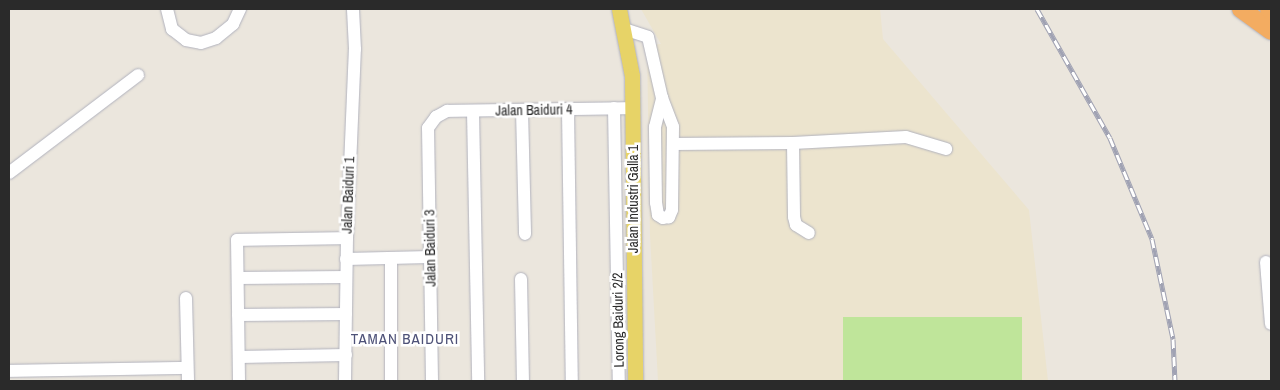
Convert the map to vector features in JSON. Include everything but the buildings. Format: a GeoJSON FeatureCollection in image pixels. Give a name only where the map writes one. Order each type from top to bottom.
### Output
{"type":"FeatureCollection","features":[{"type":"Feature","properties":{"kind":"highway"},"geometry":{"type":"LineString","coordinates":[[1241,9],[1271,30]]}},
{"type":"Feature","properties":{"kind":"main road","name":"Jalan Industri Galla 1"},"geometry":{"type":"LineString","coordinates":[[620,16],[632,76],[634,108],[635,381]]}},
{"type":"Feature","properties":{"kind":"street"},"geometry":{"type":"LineString","coordinates":[[167,9],[172,29],[186,40],[201,43],[216,38],[234,24],[240,9]]}},
{"type":"Feature","properties":{"kind":"street","name":"Jalan Baiduri 1"},"geometry":{"type":"LineString","coordinates":[[345,381],[346,238],[356,49],[353,9]]}},
{"type":"Feature","properties":{"kind":"street"},"geometry":{"type":"LineString","coordinates":[[620,16],[648,37],[662,98],[673,127],[672,210],[669,217],[663,218],[658,215],[656,203],[655,126],[662,98]]}},
{"type":"Feature","properties":{"kind":"street"},"geometry":{"type":"LineString","coordinates":[[9,173],[138,75]]}},
{"type":"Feature","properties":{"kind":"street","name":"Lorong Baiduri 2/2"},"geometry":{"type":"LineString","coordinates":[[614,108],[619,381]]}},
{"type":"Feature","properties":{"kind":"street","name":"Jalan Baiduri 4"},"geometry":{"type":"LineString","coordinates":[[436,117],[447,111],[634,108]]}},
{"type":"Feature","properties":{"kind":"street"},"geometry":{"type":"LineString","coordinates":[[568,109],[572,381]]}},
{"type":"Feature","properties":{"kind":"street"},"geometry":{"type":"LineString","coordinates":[[473,110],[478,381]]}},
{"type":"Feature","properties":{"kind":"street"},"geometry":{"type":"LineString","coordinates":[[522,110],[525,234]]}},
{"type":"Feature","properties":{"kind":"street","name":"Jalan Baiduri 3"},"geometry":{"type":"LineString","coordinates":[[432,381],[428,128],[436,117]]}},
{"type":"Feature","properties":{"kind":"street"},"geometry":{"type":"LineString","coordinates":[[673,144],[793,143],[906,137],[946,149]]}},
{"type":"Feature","properties":{"kind":"street"},"geometry":{"type":"LineString","coordinates":[[793,143],[794,217],[796,225],[809,233]]}},
{"type":"Feature","properties":{"kind":"street"},"geometry":{"type":"LineString","coordinates":[[239,381],[237,240],[346,238]]}},
{"type":"Feature","properties":{"kind":"street"},"geometry":{"type":"LineString","coordinates":[[346,259],[430,257]]}},
{"type":"Feature","properties":{"kind":"street"},"geometry":{"type":"LineString","coordinates":[[391,258],[391,381]]}},
{"type":"Feature","properties":{"kind":"street"},"geometry":{"type":"LineString","coordinates":[[1266,262],[1271,324]]}},
{"type":"Feature","properties":{"kind":"street"},"geometry":{"type":"LineString","coordinates":[[238,278],[346,277]]}},
{"type":"Feature","properties":{"kind":"street"},"geometry":{"type":"LineString","coordinates":[[521,279],[523,381]]}},
{"type":"Feature","properties":{"kind":"street"},"geometry":{"type":"LineString","coordinates":[[186,298],[188,381]]}},
{"type":"Feature","properties":{"kind":"street"},"geometry":{"type":"LineString","coordinates":[[238,316],[346,314]]}},
{"type":"Feature","properties":{"kind":"street"},"geometry":{"type":"LineString","coordinates":[[239,357],[346,355]]}},
{"type":"Feature","properties":{"kind":"street"},"geometry":{"type":"LineString","coordinates":[[9,371],[187,368]]}},
{"type":"Feature","properties":{"kind":"shaded area"},"geometry":{"type":"Polygon","coordinates":[[[641,9],[880,9],[883,39],[1029,210],[1048,381],[658,381],[650,235],[647,45],[661,44],[641,9]]]}},
{"type":"Feature","properties":{"kind":"green space"},"geometry":{"type":"Polygon","coordinates":[[[843,317],[1022,317],[1022,381],[843,381],[843,317]]]}},
{"type":"Feature","properties":{"kind":"railway"},"geometry":{"type":"LineString","coordinates":[[1037,9],[1110,138],[1152,239],[1173,339],[1175,381]]}},
{"type":"Feature","properties":{"kind":"district","name":"TAMAN BAIDURI"},"geometry":{"type":"Point","coordinates":[405,339]}}]}
